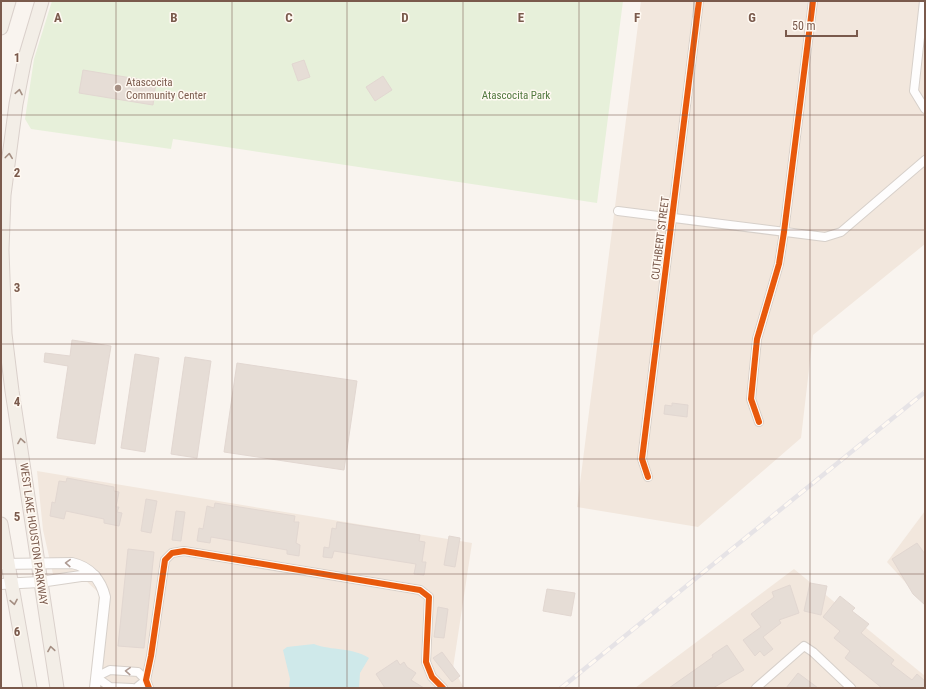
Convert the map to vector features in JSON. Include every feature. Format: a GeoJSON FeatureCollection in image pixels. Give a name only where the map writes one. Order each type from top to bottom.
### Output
{"type":"FeatureCollection","features":[{"type":"Feature","properties":{"kind":"main road"},"geometry":{"type":"LineString","coordinates":[[1,28],[9,1]]}},
{"type":"Feature","properties":{"kind":"main road","name":"WEST LAKE HOUSTON PARKWAY"},"geometry":{"type":"LineString","coordinates":[[42,1],[25,58],[7,130],[3,236],[6,334],[12,391],[23,455],[40,582],[57,688]]}},
{"type":"Feature","properties":{"kind":"main road"},"geometry":{"type":"LineString","coordinates":[[1,524],[6,584],[30,688]]}},
{"type":"Feature","properties":{"kind":"street","name":"CUTHBERT STREET"},"geometry":{"type":"LineString","coordinates":[[648,477],[642,459],[699,1]]}},
{"type":"Feature","properties":{"kind":"street"},"geometry":{"type":"LineString","coordinates":[[759,422],[751,399],[757,339],[779,264],[813,1]]}},
{"type":"Feature","properties":{"kind":"street"},"geometry":{"type":"LineString","coordinates":[[924,1],[914,91],[925,109]]}},
{"type":"Feature","properties":{"kind":"street"},"geometry":{"type":"LineString","coordinates":[[618,212],[825,237],[840,232],[925,160]]}},
{"type":"Feature","properties":{"kind":"street"},"geometry":{"type":"LineString","coordinates":[[147,684],[164,560],[172,553],[184,551],[420,590],[429,597],[426,662],[432,677],[442,688]]}},
{"type":"Feature","properties":{"kind":"street"},"geometry":{"type":"LineString","coordinates":[[4,564],[72,563],[81,565],[95,576],[103,588],[105,597],[95,688]]}},
{"type":"Feature","properties":{"kind":"street"},"geometry":{"type":"LineString","coordinates":[[6,584],[40,582],[81,576],[95,576]]}},
{"type":"Feature","properties":{"kind":"street"},"geometry":{"type":"LineString","coordinates":[[756,688],[804,646],[813,652],[851,688]]}},
{"type":"Feature","properties":{"kind":"street"},"geometry":{"type":"LineString","coordinates":[[96,677],[110,670],[138,672],[147,684]]}},
{"type":"Feature","properties":{"kind":"street"},"geometry":{"type":"LineString","coordinates":[[96,677],[110,687],[132,688]]}},
{"type":"Feature","properties":{"kind":"street"},"geometry":{"type":"LineString","coordinates":[[136,688],[147,684]]}},
{"type":"Feature","properties":{"kind":"shaded area"},"geometry":{"type":"Polygon","coordinates":[[[641,1],[925,1],[925,244],[813,335],[801,438],[698,527],[577,507],[641,1]]]}},
{"type":"Feature","properties":{"kind":"shaded area"},"geometry":{"type":"Polygon","coordinates":[[[37,471],[472,543],[453,668],[464,688],[94,688],[99,593],[84,579],[55,583],[43,530],[37,471]]]}},
{"type":"Feature","properties":{"kind":"shaded area"},"geometry":{"type":"Polygon","coordinates":[[[925,511],[925,604],[887,562],[925,511]]]}},
{"type":"Feature","properties":{"kind":"shaded area"},"geometry":{"type":"Polygon","coordinates":[[[794,569],[925,676],[925,688],[635,688],[794,569]]]}},
{"type":"Feature","properties":{"kind":"green space","name":"Atascocita Park"},"geometry":{"type":"Polygon","coordinates":[[[52,1],[623,1],[597,203],[173,139],[171,149],[31,129],[25,119],[34,59],[52,1]]]}},
{"type":"Feature","properties":{"kind":"water"},"geometry":{"type":"Polygon","coordinates":[[[314,644],[328,648],[356,652],[369,658],[360,673],[359,688],[289,688],[290,679],[283,650],[287,647],[314,644]]]}},
{"type":"Feature","properties":{"kind":"building"},"geometry":{"type":"Polygon","coordinates":[[[304,60],[310,77],[298,81],[292,64],[304,60]]]}},
{"type":"Feature","properties":{"kind":"building","name":"Atascocita Community Center"},"geometry":{"type":"Polygon","coordinates":[[[83,70],[156,82],[153,105],[79,93],[83,70]]]}},
{"type":"Feature","properties":{"kind":"building"},"geometry":{"type":"Polygon","coordinates":[[[383,76],[392,90],[375,101],[366,87],[383,76]]]}},
{"type":"Feature","properties":{"kind":"building"},"geometry":{"type":"Polygon","coordinates":[[[72,340],[111,346],[95,444],[57,438],[68,366],[44,362],[45,353],[70,356],[72,340]]]}},
{"type":"Feature","properties":{"kind":"building"},"geometry":{"type":"Polygon","coordinates":[[[135,354],[159,358],[145,452],[121,448],[135,354]]]}},
{"type":"Feature","properties":{"kind":"building"},"geometry":{"type":"Polygon","coordinates":[[[185,357],[211,361],[197,458],[171,454],[185,357]]]}},
{"type":"Feature","properties":{"kind":"building"},"geometry":{"type":"Polygon","coordinates":[[[237,363],[357,381],[344,470],[224,452],[237,363]]]}},
{"type":"Feature","properties":{"kind":"building"},"geometry":{"type":"Polygon","coordinates":[[[672,403],[688,405],[687,417],[664,414],[665,405],[672,406],[672,403]]]}},
{"type":"Feature","properties":{"kind":"building"},"geometry":{"type":"Polygon","coordinates":[[[67,478],[114,487],[114,491],[119,492],[116,507],[119,507],[117,512],[122,513],[119,526],[104,523],[104,519],[66,511],[64,519],[50,516],[52,502],[55,503],[59,481],[66,482],[67,478]]]}},
{"type":"Feature","properties":{"kind":"building"},"geometry":{"type":"Polygon","coordinates":[[[146,499],[157,501],[151,533],[141,531],[146,499]]]}},
{"type":"Feature","properties":{"kind":"building"},"geometry":{"type":"Polygon","coordinates":[[[215,503],[295,516],[294,522],[299,522],[296,543],[300,545],[299,556],[287,554],[287,550],[211,537],[210,543],[197,541],[199,528],[203,529],[207,506],[214,508],[215,503]]]}},
{"type":"Feature","properties":{"kind":"building"},"geometry":{"type":"Polygon","coordinates":[[[176,511],[185,512],[181,541],[172,540],[176,511]]]}},
{"type":"Feature","properties":{"kind":"building"},"geometry":{"type":"Polygon","coordinates":[[[337,522],[420,535],[419,541],[425,542],[422,562],[426,562],[424,575],[414,574],[416,564],[334,551],[332,558],[323,557],[324,547],[329,548],[332,528],[336,529],[337,522]]]}},
{"type":"Feature","properties":{"kind":"building"},"geometry":{"type":"Polygon","coordinates":[[[449,536],[460,538],[455,567],[444,565],[449,536]]]}},
{"type":"Feature","properties":{"kind":"building"},"geometry":{"type":"Polygon","coordinates":[[[917,543],[925,554],[925,605],[913,594],[892,559],[917,543]]]}},
{"type":"Feature","properties":{"kind":"building"},"geometry":{"type":"Polygon","coordinates":[[[128,549],[154,552],[144,648],[118,646],[128,549]]]}},
{"type":"Feature","properties":{"kind":"building"},"geometry":{"type":"Polygon","coordinates":[[[810,583],[827,586],[821,615],[804,611],[810,583]]]}},
{"type":"Feature","properties":{"kind":"building"},"geometry":{"type":"Polygon","coordinates":[[[790,585],[799,613],[779,620],[781,623],[763,637],[773,649],[764,656],[760,651],[755,656],[743,640],[761,627],[751,614],[774,597],[772,592],[790,585]]]}},
{"type":"Feature","properties":{"kind":"building"},"geometry":{"type":"Polygon","coordinates":[[[547,589],[575,593],[571,616],[543,611],[547,589]]]}},
{"type":"Feature","properties":{"kind":"building"},"geometry":{"type":"Polygon","coordinates":[[[840,596],[855,608],[852,611],[869,624],[861,633],[894,660],[891,664],[912,680],[917,674],[925,681],[925,688],[882,688],[845,658],[850,651],[834,638],[840,631],[823,617],[840,596]]]}},
{"type":"Feature","properties":{"kind":"building"},"geometry":{"type":"Polygon","coordinates":[[[438,607],[448,609],[444,638],[434,637],[438,607]]]}},
{"type":"Feature","properties":{"kind":"building"},"geometry":{"type":"Polygon","coordinates":[[[727,645],[744,670],[713,688],[669,688],[713,657],[712,655],[727,645]]]}},
{"type":"Feature","properties":{"kind":"building"},"geometry":{"type":"Polygon","coordinates":[[[442,652],[460,676],[452,682],[433,658],[442,652]]]}},
{"type":"Feature","properties":{"kind":"building"},"geometry":{"type":"Polygon","coordinates":[[[397,660],[400,665],[404,662],[407,667],[416,673],[411,680],[424,688],[385,688],[376,674],[397,660]]]}},
{"type":"Feature","properties":{"kind":"building"},"geometry":{"type":"Polygon","coordinates":[[[798,673],[818,688],[786,688],[798,673]]]}},
{"type":"Feature","properties":{"kind":"railway"},"geometry":{"type":"LineString","coordinates":[[561,688],[925,392]]}},
{"type":"Feature","properties":{"kind":"cycle path"},"geometry":{"type":"LineString","coordinates":[[648,477],[642,459],[699,1]]}},
{"type":"Feature","properties":{"kind":"cycle path"},"geometry":{"type":"LineString","coordinates":[[759,422],[751,399],[757,339],[779,264],[813,1]]}},
{"type":"Feature","properties":{"kind":"cycle path"},"geometry":{"type":"LineString","coordinates":[[149,688],[146,680],[165,560],[172,553],[184,551],[420,590],[429,597],[426,662],[432,677],[443,688]]}},
{"type":"Feature","properties":{"kind":"place","name":"Atascocita Community Center"},"geometry":{"type":"Point","coordinates":[118,88]}}]}
